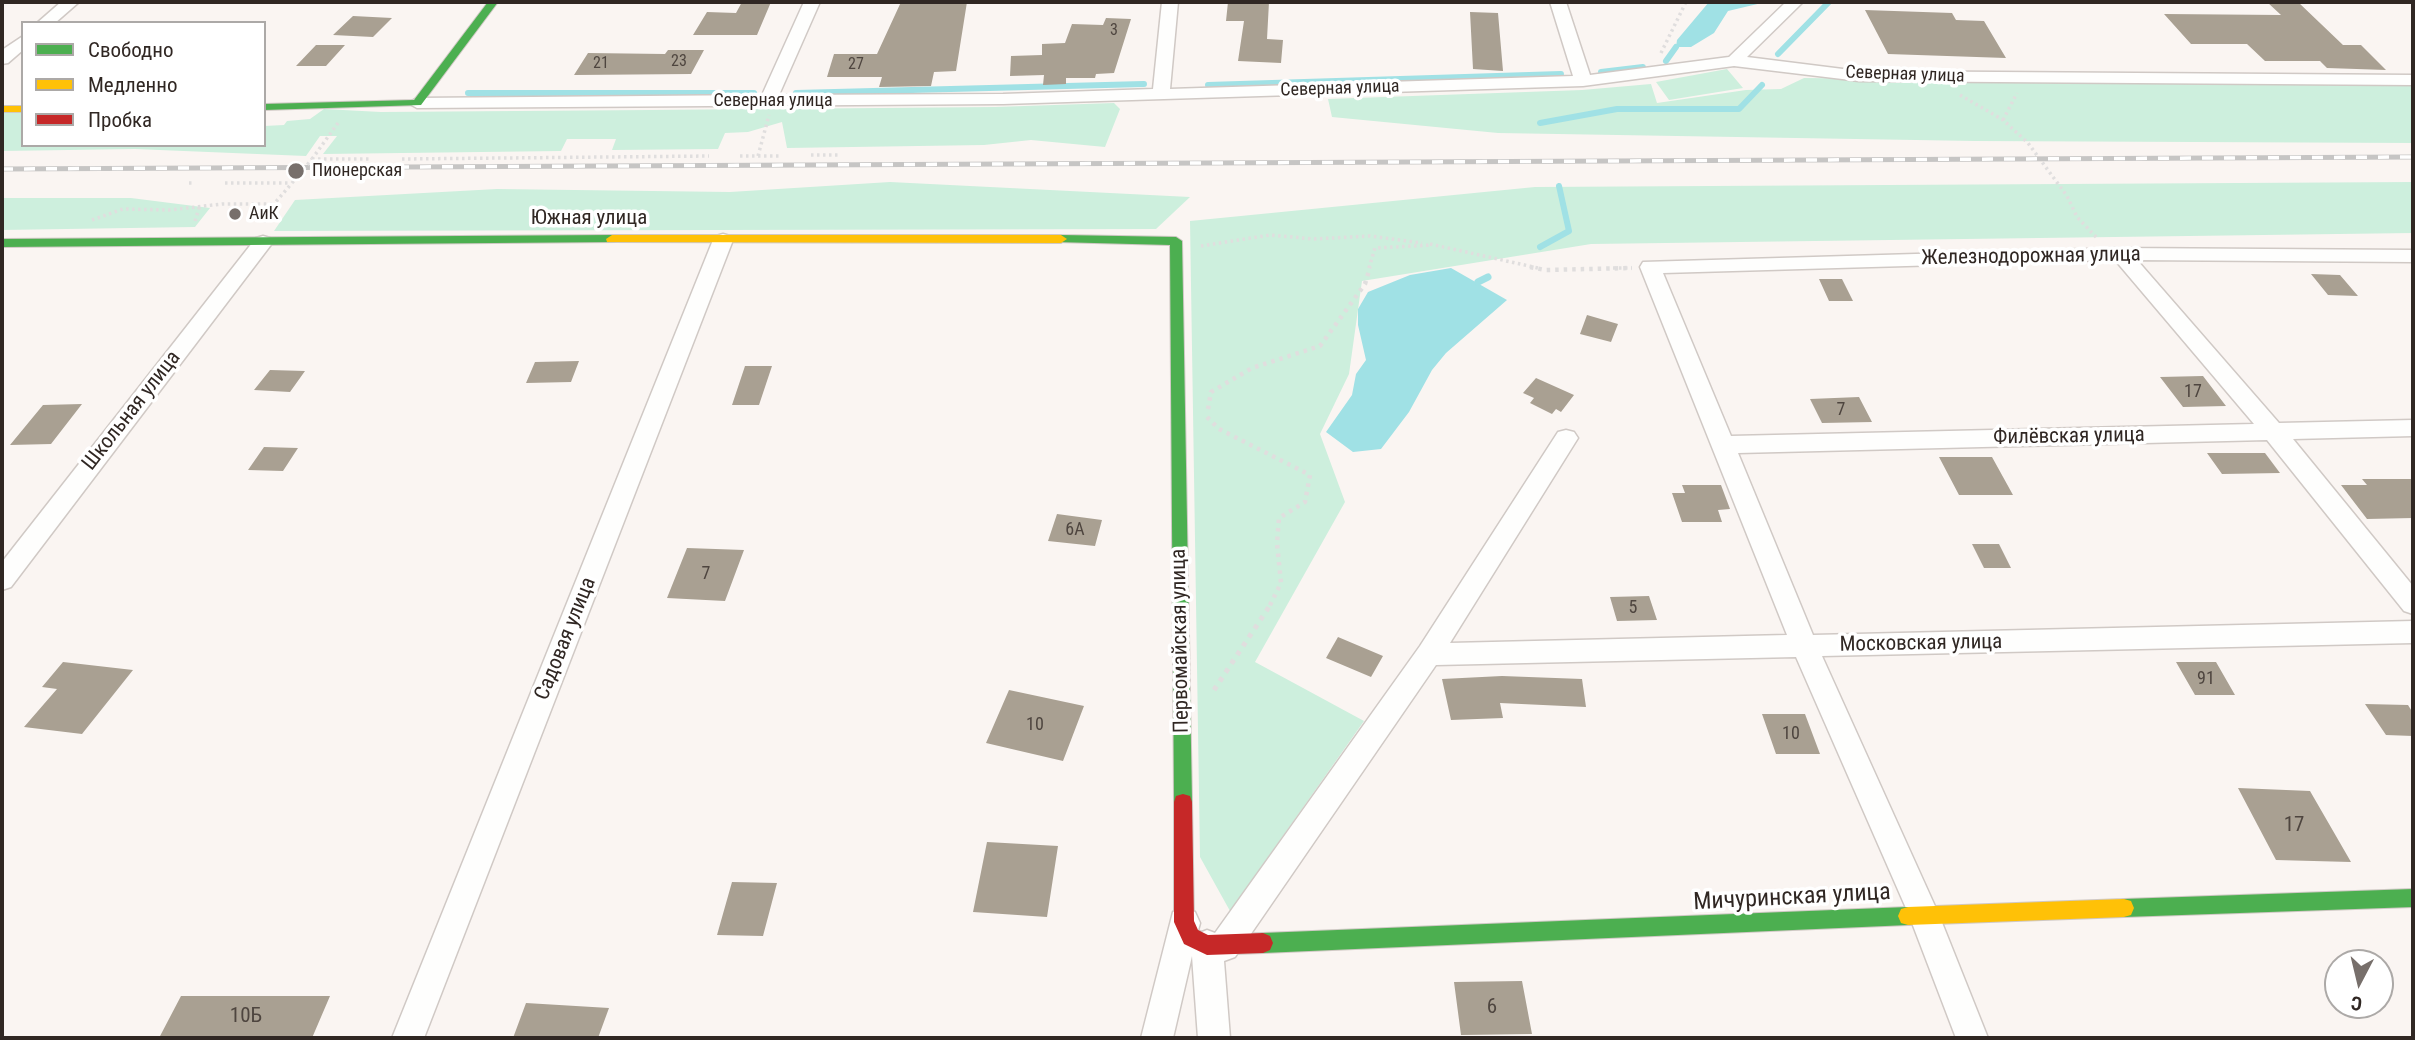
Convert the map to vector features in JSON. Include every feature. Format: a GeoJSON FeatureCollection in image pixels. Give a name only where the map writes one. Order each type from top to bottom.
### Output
{"type":"FeatureCollection","features":[{"type":"Feature","properties":{"kind":"street"},"geometry":{"type":"LineString","coordinates":[[47,21],[71,2]]}},
{"type":"Feature","properties":{"kind":"street"},"geometry":{"type":"LineString","coordinates":[[417,103],[493,2]]}},
{"type":"Feature","properties":{"kind":"street"},"geometry":{"type":"LineString","coordinates":[[768,101],[812,2]]}},
{"type":"Feature","properties":{"kind":"street"},"geometry":{"type":"LineString","coordinates":[[1161,94],[1170,2]]}},
{"type":"Feature","properties":{"kind":"street"},"geometry":{"type":"LineString","coordinates":[[1558,2],[1583,81]]}},
{"type":"Feature","properties":{"kind":"street"},"geometry":{"type":"LineString","coordinates":[[1734,61],[1795,2]]}},
{"type":"Feature","properties":{"kind":"street"},"geometry":{"type":"LineString","coordinates":[[2,59],[21,43]]}},
{"type":"Feature","properties":{"kind":"street","name":"Северная улица"},"geometry":{"type":"LineString","coordinates":[[266,107],[1161,94],[1583,81],[1734,61],[1859,76],[2413,80]]}},
{"type":"Feature","properties":{"kind":"street"},"geometry":{"type":"LineString","coordinates":[[2,109],[21,109]]}},
{"type":"Feature","properties":{"kind":"street","name":"Южная улица"},"geometry":{"type":"LineString","coordinates":[[2,243],[972,237],[1177,241]]}},
{"type":"Feature","properties":{"kind":"street","name":"Садовая улица"},"geometry":{"type":"LineString","coordinates":[[408,1038],[723,240]]}},
{"type":"Feature","properties":{"kind":"street","name":"Первомайская улица"},"geometry":{"type":"LineString","coordinates":[[1157,1038],[1184,922],[1177,241]]}},
{"type":"Feature","properties":{"kind":"street","name":"Школьная улица"},"geometry":{"type":"LineString","coordinates":[[2,580],[263,242]]}},
{"type":"Feature","properties":{"kind":"street"},"geometry":{"type":"LineString","coordinates":[[2120,254],[2274,432],[2413,604]]}},
{"type":"Feature","properties":{"kind":"street","name":"Железнодорожная улица"},"geometry":{"type":"LineString","coordinates":[[1650,267],[2120,254],[2413,256]]}},
{"type":"Feature","properties":{"kind":"street"},"geometry":{"type":"LineString","coordinates":[[1650,267],[1805,647],[1924,915],[1972,1038]]}},
{"type":"Feature","properties":{"kind":"street","name":"Филёвская улица"},"geometry":{"type":"LineString","coordinates":[[1724,445],[2413,428]]}},
{"type":"Feature","properties":{"kind":"street"},"geometry":{"type":"LineString","coordinates":[[1214,1038],[1216,945],[1429,654],[1566,438]]}},
{"type":"Feature","properties":{"kind":"street","name":"Московская улица"},"geometry":{"type":"LineString","coordinates":[[1429,654],[2413,632]]}},
{"type":"Feature","properties":{"kind":"street","name":"Мичуринская улица"},"geometry":{"type":"LineString","coordinates":[[1216,945],[1924,915],[2413,898]]}},
{"type":"Feature","properties":{"kind":"street"},"geometry":{"type":"LineString","coordinates":[[1184,922],[1191,937],[1216,945]]}},
{"type":"Feature","properties":{"kind":"path"},"geometry":{"type":"LineString","coordinates":[[1651,73],[1686,2]]}},
{"type":"Feature","properties":{"kind":"path"},"geometry":{"type":"LineString","coordinates":[[1931,76],[2003,120],[2028,143],[2067,196],[2077,217],[2094,236],[2120,254]]}},
{"type":"Feature","properties":{"kind":"path"},"geometry":{"type":"LineString","coordinates":[[2003,120],[2025,77]]}},
{"type":"Feature","properties":{"kind":"path"},"geometry":{"type":"LineString","coordinates":[[758,156],[769,116],[766,106],[768,101]]}},
{"type":"Feature","properties":{"kind":"path"},"geometry":{"type":"LineString","coordinates":[[263,242],[259,230],[274,204],[326,140]]}},
{"type":"Feature","properties":{"kind":"path"},"geometry":{"type":"LineString","coordinates":[[811,155],[839,155]]}},
{"type":"Feature","properties":{"kind":"path"},"geometry":{"type":"LineString","coordinates":[[402,159],[709,156]]}},
{"type":"Feature","properties":{"kind":"path"},"geometry":{"type":"LineString","coordinates":[[740,156],[780,156]]}},
{"type":"Feature","properties":{"kind":"path"},"geometry":{"type":"LineString","coordinates":[[312,159],[371,159]]}},
{"type":"Feature","properties":{"kind":"path"},"geometry":{"type":"LineString","coordinates":[[225,183],[292,183]]}},
{"type":"Feature","properties":{"kind":"path"},"geometry":{"type":"LineString","coordinates":[[89,221],[123,209],[169,210],[222,204],[274,204]]}},
{"type":"Feature","properties":{"kind":"path"},"geometry":{"type":"LineString","coordinates":[[1177,241],[1215,246],[1270,235],[1314,239],[1370,236],[1432,244],[1545,270],[1650,267]]}},
{"type":"Feature","properties":{"kind":"path"},"geometry":{"type":"LineString","coordinates":[[1182,695],[1214,690],[1262,620],[1281,583],[1277,544],[1279,518],[1305,502],[1310,475],[1213,424],[1207,419],[1210,392],[1252,368],[1320,346],[1365,284],[1375,248],[1432,244]]}},
{"type":"Feature","properties":{"kind":"green space"},"geometry":{"type":"Polygon","coordinates":[[[1727,69],[1743,88],[1669,100],[1656,82],[1727,69]]]}},
{"type":"Feature","properties":{"kind":"green space"},"geometry":{"type":"Polygon","coordinates":[[[1804,78],[2413,84],[2413,143],[1975,141],[1498,133],[1332,117],[1328,99],[1582,90],[1651,84],[1657,103],[1746,90],[1781,89],[1804,78]]]}},
{"type":"Feature","properties":{"kind":"green space"},"geometry":{"type":"Polygon","coordinates":[[[1114,103],[1120,109],[1105,147],[1031,140],[984,145],[787,148],[782,122],[748,132],[725,133],[718,149],[612,150],[616,139],[567,139],[561,151],[323,154],[337,136],[320,136],[306,156],[135,149],[2,151],[2,112],[21,112],[21,147],[266,147],[266,126],[310,119],[324,109],[381,112],[995,107],[1114,103]]]}},
{"type":"Feature","properties":{"kind":"green space"},"geometry":{"type":"Polygon","coordinates":[[[890,182],[1190,197],[1156,229],[274,231],[295,200],[497,189],[730,192],[890,182]]]}},
{"type":"Feature","properties":{"kind":"green space"},"geometry":{"type":"Polygon","coordinates":[[[2413,182],[2413,233],[1591,244],[1362,281],[1349,374],[1320,434],[1345,502],[1255,662],[1364,721],[1230,911],[1200,857],[1190,221],[1535,187],[2413,182]]]}},
{"type":"Feature","properties":{"kind":"green space"},"geometry":{"type":"Polygon","coordinates":[[[2,198],[131,198],[210,208],[195,227],[2,230],[2,198]]]}},
{"type":"Feature","properties":{"kind":"water"},"geometry":{"type":"Polygon","coordinates":[[[1709,2],[1766,2],[1728,11],[1714,33],[1691,47],[1676,47],[1677,40],[1709,2]]]}},
{"type":"Feature","properties":{"kind":"water"},"geometry":{"type":"Polygon","coordinates":[[[1451,268],[1507,300],[1446,353],[1432,370],[1409,412],[1381,449],[1353,452],[1326,432],[1352,395],[1356,374],[1366,360],[1358,325],[1358,309],[1368,292],[1410,275],[1451,268]]]}},
{"type":"Feature","properties":{"kind":"building"},"geometry":{"type":"Polygon","coordinates":[[[742,2],[771,2],[757,35],[693,35],[707,12],[736,13],[742,2]]]}},
{"type":"Feature","properties":{"kind":"building"},"geometry":{"type":"Polygon","coordinates":[[[901,2],[967,2],[956,71],[934,72],[931,86],[879,87],[882,77],[827,77],[834,54],[877,54],[901,2]]]}},
{"type":"Feature","properties":{"kind":"building"},"geometry":{"type":"Polygon","coordinates":[[[1228,2],[1269,2],[1267,39],[1283,40],[1281,63],[1238,61],[1244,21],[1226,21],[1228,2]]]}},
{"type":"Feature","properties":{"kind":"building"},"geometry":{"type":"Polygon","coordinates":[[[2267,2],[2298,2],[2343,45],[2361,45],[2386,70],[2327,68],[2320,61],[2265,61],[2247,44],[2191,44],[2164,14],[2281,15],[2267,2]]]}},
{"type":"Feature","properties":{"kind":"building"},"geometry":{"type":"Polygon","coordinates":[[[1865,10],[1952,13],[1956,20],[1984,21],[2006,58],[1888,54],[1865,10]]]}},
{"type":"Feature","properties":{"kind":"building"},"geometry":{"type":"Polygon","coordinates":[[[1470,12],[1498,13],[1503,71],[1473,69],[1470,12]]]}},
{"type":"Feature","properties":{"kind":"building"},"geometry":{"type":"Polygon","coordinates":[[[353,16],[392,18],[373,37],[333,35],[353,16]]]}},
{"type":"Feature","properties":{"kind":"building"},"geometry":{"type":"Polygon","coordinates":[[[1106,18],[1131,19],[1114,73],[1096,74],[1095,78],[1066,78],[1066,84],[1043,85],[1044,75],[1010,76],[1011,56],[1042,55],[1042,44],[1065,43],[1072,24],[1103,25],[1106,18]]]}},
{"type":"Feature","properties":{"kind":"building"},"geometry":{"type":"Polygon","coordinates":[[[316,45],[345,45],[326,66],[296,66],[316,45]]]}},
{"type":"Feature","properties":{"kind":"building"},"geometry":{"type":"Polygon","coordinates":[[[668,50],[704,50],[691,74],[574,75],[588,53],[665,54],[668,50]]]}},
{"type":"Feature","properties":{"kind":"building"},"geometry":{"type":"Polygon","coordinates":[[[2311,274],[2340,275],[2358,296],[2328,295],[2311,274]]]}},
{"type":"Feature","properties":{"kind":"building"},"geometry":{"type":"Polygon","coordinates":[[[1819,279],[1842,279],[1853,301],[1829,301],[1819,279]]]}},
{"type":"Feature","properties":{"kind":"building"},"geometry":{"type":"Polygon","coordinates":[[[1587,315],[1618,324],[1611,342],[1580,334],[1587,315]]]}},
{"type":"Feature","properties":{"kind":"building"},"geometry":{"type":"Polygon","coordinates":[[[579,361],[571,382],[526,383],[535,362],[579,361]]]}},
{"type":"Feature","properties":{"kind":"building"},"geometry":{"type":"Polygon","coordinates":[[[745,366],[772,366],[759,405],[732,405],[745,366]]]}},
{"type":"Feature","properties":{"kind":"building"},"geometry":{"type":"Polygon","coordinates":[[[270,370],[305,371],[290,392],[254,390],[270,370]]]}},
{"type":"Feature","properties":{"kind":"building"},"geometry":{"type":"Polygon","coordinates":[[[2203,376],[2226,406],[2183,407],[2160,377],[2203,376]]]}},
{"type":"Feature","properties":{"kind":"building"},"geometry":{"type":"Polygon","coordinates":[[[1536,378],[1574,395],[1561,412],[1556,409],[1552,414],[1530,403],[1534,398],[1523,393],[1536,378]]]}},
{"type":"Feature","properties":{"kind":"building"},"geometry":{"type":"Polygon","coordinates":[[[1859,397],[1872,422],[1822,423],[1810,399],[1859,397]]]}},
{"type":"Feature","properties":{"kind":"building"},"geometry":{"type":"Polygon","coordinates":[[[82,404],[51,444],[10,445],[43,405],[82,404]]]}},
{"type":"Feature","properties":{"kind":"building"},"geometry":{"type":"Polygon","coordinates":[[[264,447],[298,448],[283,471],[248,470],[264,447]]]}},
{"type":"Feature","properties":{"kind":"building"},"geometry":{"type":"Polygon","coordinates":[[[2207,453],[2265,453],[2280,473],[2222,474],[2207,453]]]}},
{"type":"Feature","properties":{"kind":"building"},"geometry":{"type":"Polygon","coordinates":[[[1939,457],[1992,457],[2013,495],[1959,495],[1939,457]]]}},
{"type":"Feature","properties":{"kind":"building"},"geometry":{"type":"Polygon","coordinates":[[[2362,479],[2413,479],[2413,518],[2367,519],[2341,485],[2367,485],[2362,479]]]}},
{"type":"Feature","properties":{"kind":"building"},"geometry":{"type":"Polygon","coordinates":[[[1682,485],[1721,485],[1730,509],[1718,510],[1722,522],[1682,522],[1672,493],[1685,493],[1682,485]]]}},
{"type":"Feature","properties":{"kind":"building"},"geometry":{"type":"Polygon","coordinates":[[[1057,514],[1102,520],[1095,546],[1048,541],[1057,514]]]}},
{"type":"Feature","properties":{"kind":"building"},"geometry":{"type":"Polygon","coordinates":[[[1972,544],[1999,544],[2011,568],[1984,568],[1972,544]]]}},
{"type":"Feature","properties":{"kind":"building"},"geometry":{"type":"Polygon","coordinates":[[[687,548],[744,550],[725,601],[667,598],[687,548]]]}},
{"type":"Feature","properties":{"kind":"building"},"geometry":{"type":"Polygon","coordinates":[[[1649,596],[1657,620],[1617,621],[1610,597],[1649,596]]]}},
{"type":"Feature","properties":{"kind":"building"},"geometry":{"type":"Polygon","coordinates":[[[1338,637],[1383,656],[1371,677],[1326,658],[1338,637]]]}},
{"type":"Feature","properties":{"kind":"building"},"geometry":{"type":"Polygon","coordinates":[[[63,662],[133,670],[82,734],[24,727],[57,689],[42,687],[63,662]]]}},
{"type":"Feature","properties":{"kind":"building"},"geometry":{"type":"Polygon","coordinates":[[[2176,662],[2216,662],[2235,695],[2195,695],[2176,662]]]}},
{"type":"Feature","properties":{"kind":"building"},"geometry":{"type":"Polygon","coordinates":[[[1502,676],[1582,679],[1586,707],[1500,703],[1503,718],[1451,720],[1442,679],[1502,676]]]}},
{"type":"Feature","properties":{"kind":"building"},"geometry":{"type":"Polygon","coordinates":[[[1009,690],[1084,706],[1063,761],[986,743],[1009,690]]]}},
{"type":"Feature","properties":{"kind":"building"},"geometry":{"type":"Polygon","coordinates":[[[2365,704],[2408,705],[2413,713],[2413,736],[2386,735],[2365,704]]]}},
{"type":"Feature","properties":{"kind":"building"},"geometry":{"type":"Polygon","coordinates":[[[1762,714],[1805,714],[1820,754],[1776,754],[1762,714]]]}},
{"type":"Feature","properties":{"kind":"building"},"geometry":{"type":"Polygon","coordinates":[[[2238,788],[2310,791],[2351,862],[2276,860],[2238,788]]]}},
{"type":"Feature","properties":{"kind":"building"},"geometry":{"type":"Polygon","coordinates":[[[987,842],[1058,846],[1047,917],[973,912],[987,842]]]}},
{"type":"Feature","properties":{"kind":"building"},"geometry":{"type":"Polygon","coordinates":[[[732,882],[777,883],[763,936],[717,935],[732,882]]]}},
{"type":"Feature","properties":{"kind":"building"},"geometry":{"type":"Polygon","coordinates":[[[1522,981],[1532,1034],[1461,1035],[1454,982],[1522,981]]]}},
{"type":"Feature","properties":{"kind":"building"},"geometry":{"type":"Polygon","coordinates":[[[181,996],[330,996],[312,1038],[159,1038],[181,996]]]}},
{"type":"Feature","properties":{"kind":"building"},"geometry":{"type":"Polygon","coordinates":[[[526,1003],[609,1008],[598,1038],[513,1038],[526,1003]]]}},
{"type":"Feature","properties":{"kind":"waterway"},"geometry":{"type":"LineString","coordinates":[[1778,54],[1829,2]]}},
{"type":"Feature","properties":{"kind":"waterway"},"geometry":{"type":"LineString","coordinates":[[1666,61],[1676,47]]}},
{"type":"Feature","properties":{"kind":"waterway"},"geometry":{"type":"LineString","coordinates":[[1601,72],[1643,67]]}},
{"type":"Feature","properties":{"kind":"waterway"},"geometry":{"type":"LineString","coordinates":[[1208,85],[1561,74]]}},
{"type":"Feature","properties":{"kind":"waterway"},"geometry":{"type":"LineString","coordinates":[[796,93],[1144,84]]}},
{"type":"Feature","properties":{"kind":"waterway"},"geometry":{"type":"LineString","coordinates":[[1540,123],[1617,109],[1739,109],[1762,85]]}},
{"type":"Feature","properties":{"kind":"waterway"},"geometry":{"type":"LineString","coordinates":[[468,93],[754,93]]}},
{"type":"Feature","properties":{"kind":"waterway"},"geometry":{"type":"LineString","coordinates":[[1540,247],[1569,231],[1559,186]]}},
{"type":"Feature","properties":{"kind":"waterway"},"geometry":{"type":"LineString","coordinates":[[1478,282],[1488,277]]}},
{"type":"Feature","properties":{"kind":"railway"},"geometry":{"type":"LineString","coordinates":[[2,169],[2413,157]]}},
{"type":"Feature","properties":{"kind":"traffic: fast"},"geometry":{"type":"LineString","coordinates":[[266,107],[417,103],[493,2]]}},
{"type":"Feature","properties":{"kind":"traffic: fast"},"geometry":{"type":"LineString","coordinates":[[2,243],[612,239]]}},
{"type":"Feature","properties":{"kind":"traffic: fast"},"geometry":{"type":"LineString","coordinates":[[1061,239],[1176,241],[1183,802]]}},
{"type":"Feature","properties":{"kind":"traffic: fast"},"geometry":{"type":"LineString","coordinates":[[2124,908],[2413,898]]}},
{"type":"Feature","properties":{"kind":"traffic: fast"},"geometry":{"type":"LineString","coordinates":[[1263,943],[1908,916]]}},
{"type":"Feature","properties":{"kind":"traffic: slow"},"geometry":{"type":"LineString","coordinates":[[2,109],[21,109]]}},
{"type":"Feature","properties":{"kind":"traffic: slow"},"geometry":{"type":"LineString","coordinates":[[612,239],[1061,239]]}},
{"type":"Feature","properties":{"kind":"traffic: slow"},"geometry":{"type":"LineString","coordinates":[[1908,916],[2124,908]]}},
{"type":"Feature","properties":{"kind":"traffic: jam"},"geometry":{"type":"LineString","coordinates":[[1183,802],[1184,922],[1191,937],[1207,945],[1263,943]]}},
{"type":"Feature","properties":{"kind":"place","name":"Пионерская"},"geometry":{"type":"Point","coordinates":[296,171]}},
{"type":"Feature","properties":{"kind":"place","name":"АиК"},"geometry":{"type":"Point","coordinates":[235,214]}}]}
